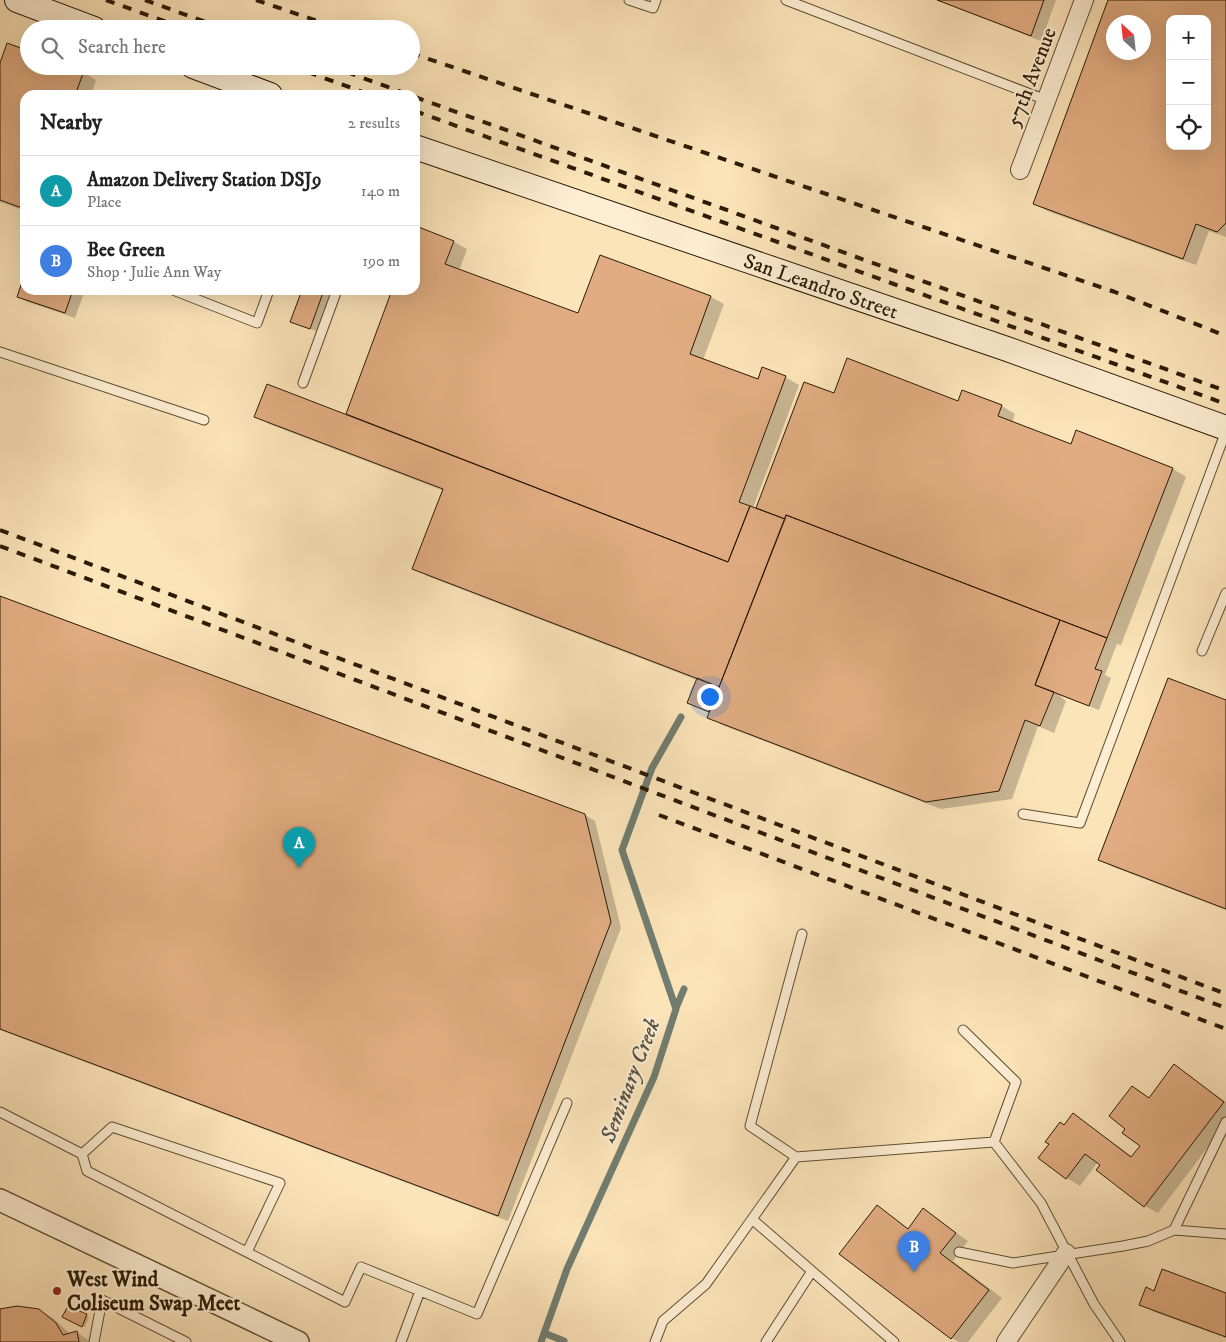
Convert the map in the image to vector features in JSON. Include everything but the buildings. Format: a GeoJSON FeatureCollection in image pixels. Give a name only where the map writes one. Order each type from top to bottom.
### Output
{"type":"FeatureCollection","features":[{"type":"Feature","properties":{"kind":"main road"},"geometry":{"type":"LineString","coordinates":[[17,0],[70,20]]}},
{"type":"Feature","properties":{"kind":"main road"},"geometry":{"type":"LineString","coordinates":[[218,75],[257,90]]}},
{"type":"Feature","properties":{"kind":"main road","name":"San Leandro Street"},"geometry":{"type":"LineString","coordinates":[[420,149],[1007,349],[1226,430]]}},
{"type":"Feature","properties":{"kind":"street","name":"57th Avenue"},"geometry":{"type":"LineString","coordinates":[[1020,170],[1084,0]]}},
{"type":"Feature","properties":{"kind":"street"},"geometry":{"type":"LineString","coordinates":[[0,1200],[298,1342]]}},
{"type":"Feature","properties":{"kind":"street"},"geometry":{"type":"LineString","coordinates":[[1006,1342],[1066,1253]]}},
{"type":"Feature","properties":{"kind":"lane"},"geometry":{"type":"LineString","coordinates":[[629,0],[653,8],[656,0]]}},
{"type":"Feature","properties":{"kind":"lane"},"geometry":{"type":"LineString","coordinates":[[786,0],[1046,100]]}},
{"type":"Feature","properties":{"kind":"lane"},"geometry":{"type":"LineString","coordinates":[[186,295],[257,323],[267,295]]}},
{"type":"Feature","properties":{"kind":"lane"},"geometry":{"type":"LineString","coordinates":[[303,383],[335,295]]}},
{"type":"Feature","properties":{"kind":"lane"},"geometry":{"type":"LineString","coordinates":[[0,352],[204,420]]}},
{"type":"Feature","properties":{"kind":"lane"},"geometry":{"type":"LineString","coordinates":[[1023,814],[1080,823],[1226,430]]}},
{"type":"Feature","properties":{"kind":"lane"},"geometry":{"type":"LineString","coordinates":[[1202,651],[1226,593]]}},
{"type":"Feature","properties":{"kind":"lane"},"geometry":{"type":"LineString","coordinates":[[802,934],[750,1126],[796,1157],[994,1142]]}},
{"type":"Feature","properties":{"kind":"lane"},"geometry":{"type":"LineString","coordinates":[[963,1030],[1016,1082],[994,1142]]}},
{"type":"Feature","properties":{"kind":"lane"},"geometry":{"type":"LineString","coordinates":[[0,1112],[82,1154],[87,1171],[345,1302],[361,1267],[478,1314],[567,1103]]}},
{"type":"Feature","properties":{"kind":"lane"},"geometry":{"type":"LineString","coordinates":[[1174,1230],[1226,1122]]}},
{"type":"Feature","properties":{"kind":"lane"},"geometry":{"type":"LineString","coordinates":[[82,1154],[112,1127],[280,1183],[247,1252]]}},
{"type":"Feature","properties":{"kind":"lane"},"geometry":{"type":"LineString","coordinates":[[994,1142],[1040,1204],[1094,1304],[1120,1342]]}},
{"type":"Feature","properties":{"kind":"lane"},"geometry":{"type":"LineString","coordinates":[[654,1342],[663,1321],[706,1284],[796,1157]]}},
{"type":"Feature","properties":{"kind":"lane"},"geometry":{"type":"LineString","coordinates":[[753,1220],[894,1342]]}},
{"type":"Feature","properties":{"kind":"lane"},"geometry":{"type":"LineString","coordinates":[[959,1252],[1013,1262],[1123,1246],[1148,1240],[1174,1230],[1226,1234]]}},
{"type":"Feature","properties":{"kind":"lane"},"geometry":{"type":"LineString","coordinates":[[766,1342],[812,1272]]}},
{"type":"Feature","properties":{"kind":"lane"},"geometry":{"type":"LineString","coordinates":[[401,1342],[420,1291]]}},
{"type":"Feature","properties":{"kind":"lane"},"geometry":{"type":"LineString","coordinates":[[94,1342],[102,1300],[186,1342]]}},
{"type":"Feature","properties":{"kind":"waterway","name":"Seminary Creek"},"geometry":{"type":"LineString","coordinates":[[541,1342],[567,1269],[654,1077],[676,1009],[622,850],[652,768],[681,717]]}},
{"type":"Feature","properties":{"kind":"waterway"},"geometry":{"type":"LineString","coordinates":[[676,1008],[684,989]]}},
{"type":"Feature","properties":{"kind":"waterway"},"geometry":{"type":"LineString","coordinates":[[544,1333],[564,1341]]}},
{"type":"Feature","properties":{"kind":"railway"},"geometry":{"type":"LineString","coordinates":[[106,0],[161,20]]}},
{"type":"Feature","properties":{"kind":"railway"},"geometry":{"type":"LineString","coordinates":[[145,0],[200,20]]}},
{"type":"Feature","properties":{"kind":"railway"},"geometry":{"type":"LineString","coordinates":[[256,0],[315,20]]}},
{"type":"Feature","properties":{"kind":"railway"},"geometry":{"type":"LineString","coordinates":[[420,56],[1115,292],[1226,336]]}},
{"type":"Feature","properties":{"kind":"railway"},"geometry":{"type":"LineString","coordinates":[[316,75],[357,90]]}},
{"type":"Feature","properties":{"kind":"railway"},"geometry":{"type":"LineString","coordinates":[[355,75],[396,90]]}},
{"type":"Feature","properties":{"kind":"railway"},"geometry":{"type":"LineString","coordinates":[[420,99],[1226,391]]}},
{"type":"Feature","properties":{"kind":"railway"},"geometry":{"type":"LineString","coordinates":[[420,113],[1226,404]]}},
{"type":"Feature","properties":{"kind":"railway"},"geometry":{"type":"LineString","coordinates":[[0,530],[1226,994]]}},
{"type":"Feature","properties":{"kind":"railway"},"geometry":{"type":"LineString","coordinates":[[0,546],[1226,1008]]}},
{"type":"Feature","properties":{"kind":"railway"},"geometry":{"type":"LineString","coordinates":[[659,815],[1226,1029]]}},
{"type":"Feature","properties":{"kind":"place","name":"Amazon Delivery Station DSJ9"},"geometry":{"type":"Point","coordinates":[299,868]}},
{"type":"Feature","properties":{"kind":"place","name":"Bee Green"},"geometry":{"type":"Point","coordinates":[914,1272]}},
{"type":"Feature","properties":{"kind":"place","name":"West Wind Coliseum Swap Meet"},"geometry":{"type":"Point","coordinates":[57,1291]}}]}
